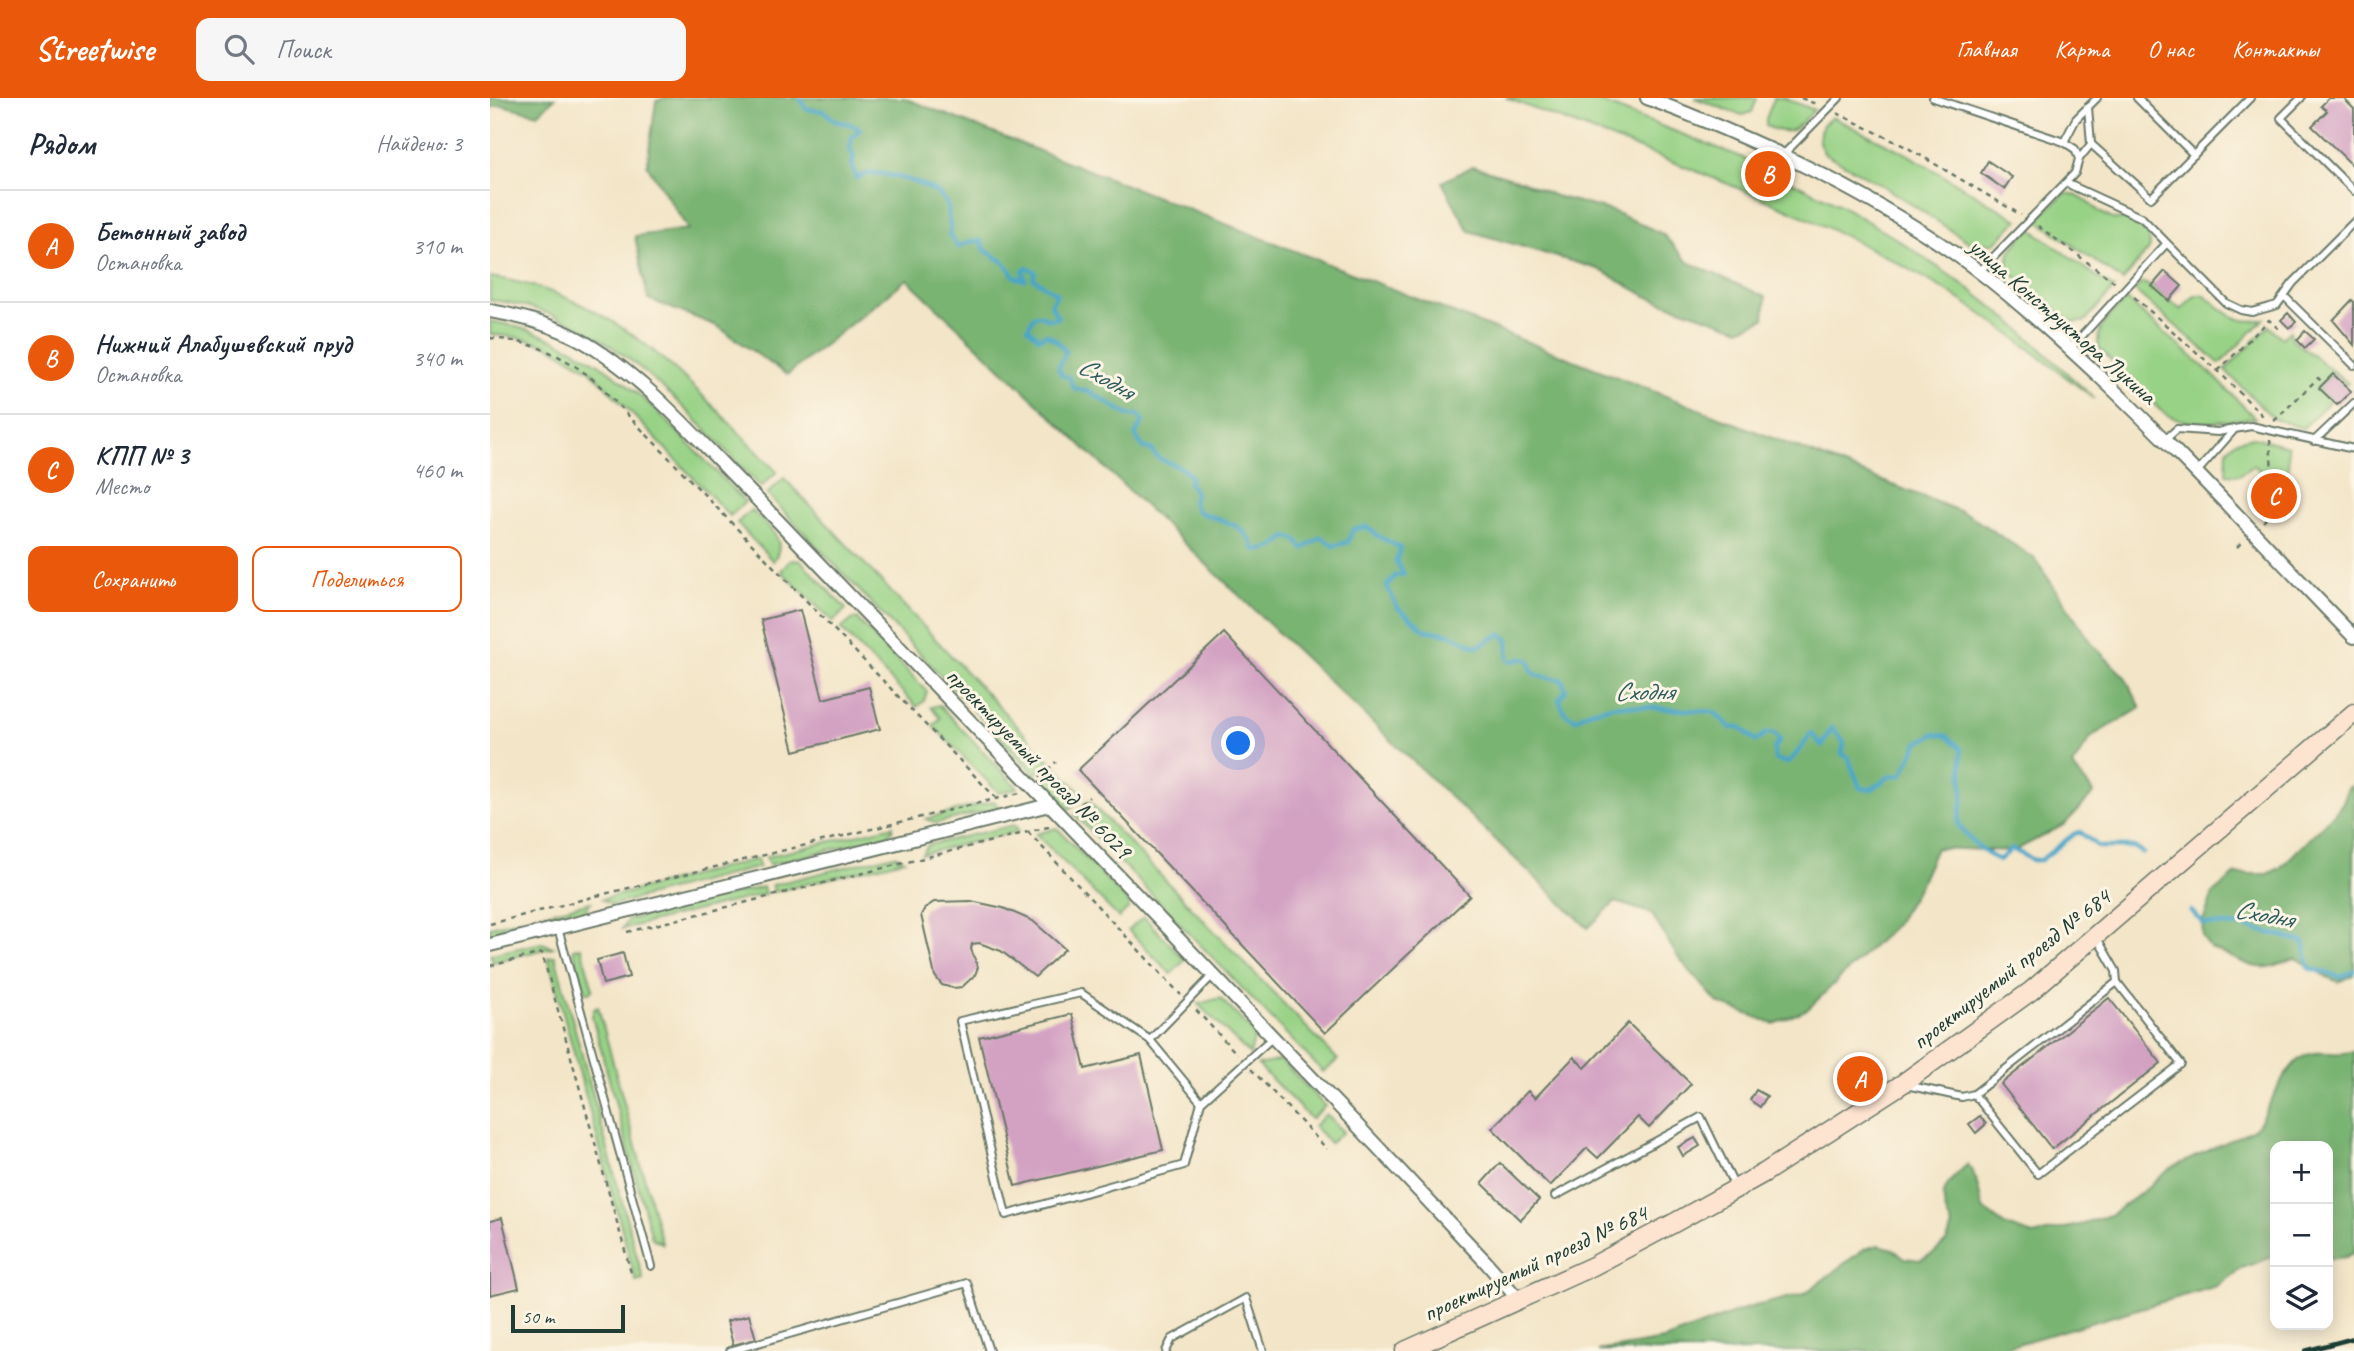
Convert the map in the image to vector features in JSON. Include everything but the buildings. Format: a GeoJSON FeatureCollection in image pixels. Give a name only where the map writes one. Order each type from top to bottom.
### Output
{"type":"FeatureCollection","features":[{"type":"Feature","properties":{"kind":"street","name":"улица Конструктора Лукина"},"geometry":{"type":"LineString","coordinates":[[1647,98],[1784,154],[1848,187],[1905,221],[1979,272],[2070,349],[2166,439],[2354,637]]}},
{"type":"Feature","properties":{"kind":"street","name":"проектируемый проезд № 6029"},"geometry":{"type":"LineString","coordinates":[[490,311],[531,320],[575,337],[626,371],[756,498],[1273,1037],[1519,1300]]}},
{"type":"Feature","properties":{"kind":"street","name":"проектируемый проезд № 684"},"geometry":{"type":"LineString","coordinates":[[1405,1351],[1593,1266],[1737,1189],[1902,1084],[2007,1010],[2354,713]]}},
{"type":"Feature","properties":{"kind":"street"},"geometry":{"type":"LineString","coordinates":[[490,945],[1049,804]]}},
{"type":"Feature","properties":{"kind":"lane"},"geometry":{"type":"LineString","coordinates":[[1784,154],[1839,98]]}},
{"type":"Feature","properties":{"kind":"lane"},"geometry":{"type":"LineString","coordinates":[[1933,98],[2064,142],[2076,149],[2079,159]]}},
{"type":"Feature","properties":{"kind":"lane"},"geometry":{"type":"LineString","coordinates":[[2064,142],[2076,119],[2097,98]]}},
{"type":"Feature","properties":{"kind":"lane"},"geometry":{"type":"LineString","coordinates":[[2137,98],[2194,155]]}},
{"type":"Feature","properties":{"kind":"lane"},"geometry":{"type":"LineString","coordinates":[[2091,144],[2151,198],[2250,98]]}},
{"type":"Feature","properties":{"kind":"lane"},"geometry":{"type":"LineString","coordinates":[[2301,98],[2281,118],[2354,191]]}},
{"type":"Feature","properties":{"kind":"lane"},"geometry":{"type":"LineString","coordinates":[[1979,272],[2075,173],[2079,159],[2091,144],[2088,107]]}},
{"type":"Feature","properties":{"kind":"lane"},"geometry":{"type":"LineString","coordinates":[[2066,183],[2142,218],[2232,307],[2252,312],[2270,309],[2354,222]]}},
{"type":"Feature","properties":{"kind":"lane"},"geometry":{"type":"LineString","coordinates":[[2070,349],[2166,244]]}},
{"type":"Feature","properties":{"kind":"lane"},"geometry":{"type":"LineString","coordinates":[[2284,296],[2354,365]]}},
{"type":"Feature","properties":{"kind":"lane"},"geometry":{"type":"LineString","coordinates":[[2314,440],[2354,403]]}},
{"type":"Feature","properties":{"kind":"lane"},"geometry":{"type":"LineString","coordinates":[[2166,439],[2177,429],[2199,432],[2235,430],[2251,426],[2354,450]]}},
{"type":"Feature","properties":{"kind":"lane"},"geometry":{"type":"LineString","coordinates":[[2197,472],[2235,430]]}},
{"type":"Feature","properties":{"kind":"lane"},"geometry":{"type":"LineString","coordinates":[[558,926],[651,1266]]}},
{"type":"Feature","properties":{"kind":"lane"},"geometry":{"type":"LineString","coordinates":[[1974,1094],[2038,1174],[2181,1064],[2117,982],[2116,971],[2096,936]]}},
{"type":"Feature","properties":{"kind":"lane"},"geometry":{"type":"LineString","coordinates":[[1150,1040],[1213,975]]}},
{"type":"Feature","properties":{"kind":"lane"},"geometry":{"type":"LineString","coordinates":[[1902,1084],[1962,1097],[1974,1094],[2117,982]]}},
{"type":"Feature","properties":{"kind":"lane"},"geometry":{"type":"LineString","coordinates":[[1200,1102],[1150,1040],[1080,993],[960,1021],[1006,1215],[1184,1165],[1200,1102],[1273,1037]]}},
{"type":"Feature","properties":{"kind":"lane"},"geometry":{"type":"LineString","coordinates":[[1555,1196],[1701,1117],[1725,1170],[1737,1189]]}},
{"type":"Feature","properties":{"kind":"lane"},"geometry":{"type":"LineString","coordinates":[[730,1351],[967,1283],[989,1351]]}},
{"type":"Feature","properties":{"kind":"lane"},"geometry":{"type":"LineString","coordinates":[[1166,1351],[1172,1339],[1247,1298],[1263,1351]]}},
{"type":"Feature","properties":{"kind":"path"},"geometry":{"type":"LineString","coordinates":[[1801,98],[1908,148],[2029,220],[2169,325],[2266,418],[2274,422],[2318,378],[2323,383]]}},
{"type":"Feature","properties":{"kind":"path"},"geometry":{"type":"LineString","coordinates":[[2218,371],[2269,320],[2282,332]]}},
{"type":"Feature","properties":{"kind":"path"},"geometry":{"type":"LineString","coordinates":[[490,338],[515,340],[542,348],[573,364],[597,383],[996,798]]}},
{"type":"Feature","properties":{"kind":"path"},"geometry":{"type":"LineString","coordinates":[[2270,440],[2273,488],[2267,493],[2274,501]]}},
{"type":"Feature","properties":{"kind":"path"},"geometry":{"type":"LineString","coordinates":[[1038,779],[1056,762]]}},
{"type":"Feature","properties":{"kind":"path"},"geometry":{"type":"LineString","coordinates":[[490,924],[1021,793]]}},
{"type":"Feature","properties":{"kind":"path"},"geometry":{"type":"LineString","coordinates":[[1070,813],[1089,797]]}},
{"type":"Feature","properties":{"kind":"path"},"geometry":{"type":"LineString","coordinates":[[627,932],[1056,825]]}},
{"type":"Feature","properties":{"kind":"path"},"geometry":{"type":"LineString","coordinates":[[1028,832],[1327,1149]]}},
{"type":"Feature","properties":{"kind":"path"},"geometry":{"type":"LineString","coordinates":[[490,967],[541,953],[632,1276]]}},
{"type":"Feature","properties":{"kind":"green space"},"geometry":{"type":"Polygon","coordinates":[[[490,98],[555,98],[538,114],[501,105],[490,108],[490,98]]]}},
{"type":"Feature","properties":{"kind":"green space"},"geometry":{"type":"Polygon","coordinates":[[[665,98],[904,98],[1967,514],[2035,559],[2094,646],[2125,677],[2141,708],[2092,736],[2072,766],[2094,793],[2064,825],[2014,851],[1936,848],[1919,886],[1895,925],[1808,1009],[1774,1024],[1718,1003],[1677,956],[1651,913],[1615,902],[1588,928],[907,279],[787,375],[717,326],[648,299],[635,236],[688,229],[647,165],[656,101],[665,98]]]}},
{"type":"Feature","properties":{"kind":"green space"},"geometry":{"type":"Polygon","coordinates":[[[1506,98],[1589,98],[1741,157],[1840,205],[1895,238],[1967,287],[2014,324],[2095,399],[1976,310],[1884,256],[1831,229],[1724,182],[1506,98]]]}},
{"type":"Feature","properties":{"kind":"green space"},"geometry":{"type":"Polygon","coordinates":[[[1695,98],[1757,98],[1752,112],[1743,115],[1695,98]]]}},
{"type":"Feature","properties":{"kind":"green space"},"geometry":{"type":"Polygon","coordinates":[[[1774,98],[1784,98],[1814,110],[1793,130],[1775,130],[1766,126],[1774,98]]]}},
{"type":"Feature","properties":{"kind":"green space"},"geometry":{"type":"Polygon","coordinates":[[[1832,117],[1905,153],[2018,220],[1995,243],[1972,244],[1885,187],[1824,153],[1819,142],[1820,132],[1832,117]]]}},
{"type":"Feature","properties":{"kind":"green space"},"geometry":{"type":"Polygon","coordinates":[[[1473,166],[1522,181],[1555,196],[1612,211],[1663,234],[1688,262],[1766,297],[1764,319],[1740,329],[1648,297],[1598,269],[1469,231],[1442,182],[1473,166]]]}},
{"type":"Feature","properties":{"kind":"green space"},"geometry":{"type":"Polygon","coordinates":[[[2065,193],[2084,200],[2113,219],[2134,223],[2146,234],[2149,249],[2123,281],[2037,220],[2065,193]]]}},
{"type":"Feature","properties":{"kind":"green space"},"geometry":{"type":"Polygon","coordinates":[[[2030,228],[2114,289],[2084,322],[2071,322],[2009,271],[2010,252],[2030,228]]]}},
{"type":"Feature","properties":{"kind":"green space"},"geometry":{"type":"Polygon","coordinates":[[[490,277],[536,287],[578,303],[615,323],[650,348],[682,376],[777,472],[761,487],[672,396],[640,368],[607,343],[571,323],[532,308],[490,300],[490,277]]]}},
{"type":"Feature","properties":{"kind":"green space"},"geometry":{"type":"Polygon","coordinates":[[[2142,283],[2152,286],[2181,310],[2201,294],[2239,319],[2264,319],[2220,364],[2134,290],[2142,283]]]}},
{"type":"Feature","properties":{"kind":"green space"},"geometry":{"type":"Polygon","coordinates":[[[2126,299],[2213,375],[2255,418],[2206,423],[2182,421],[2160,410],[2099,348],[2102,327],[2126,299]]]}},
{"type":"Feature","properties":{"kind":"green space"},"geometry":{"type":"Polygon","coordinates":[[[490,321],[532,331],[569,346],[602,366],[661,415],[745,502],[730,516],[590,370],[546,345],[490,334],[490,321]]]}},
{"type":"Feature","properties":{"kind":"green space"},"geometry":{"type":"Polygon","coordinates":[[[2269,326],[2282,338],[2290,331],[2292,339],[2348,383],[2345,386],[2332,374],[2319,388],[2331,400],[2303,428],[2274,419],[2225,370],[2269,326]]]}},
{"type":"Feature","properties":{"kind":"green space"},"geometry":{"type":"Polygon","coordinates":[[[2253,437],[2288,446],[2289,490],[2282,494],[2277,488],[2267,496],[2272,502],[2272,508],[2266,514],[2254,502],[2257,490],[2268,479],[2254,465],[2239,475],[2226,474],[2227,450],[2236,441],[2253,437]]]}},
{"type":"Feature","properties":{"kind":"green space"},"geometry":{"type":"Polygon","coordinates":[[[784,478],[1050,761],[1035,774],[767,494],[784,478]]]}},
{"type":"Feature","properties":{"kind":"green space"},"geometry":{"type":"Polygon","coordinates":[[[751,510],[774,533],[779,546],[773,561],[737,523],[751,510]]]}},
{"type":"Feature","properties":{"kind":"green space"},"geometry":{"type":"Polygon","coordinates":[[[789,561],[801,561],[846,609],[833,622],[781,571],[789,561]]]}},
{"type":"Feature","properties":{"kind":"green space"},"geometry":{"type":"Polygon","coordinates":[[[853,619],[857,619],[927,691],[924,701],[917,707],[841,629],[853,619]]]}},
{"type":"Feature","properties":{"kind":"green space"},"geometry":{"type":"Polygon","coordinates":[[[939,705],[1018,788],[999,793],[933,726],[940,718],[931,707],[939,705]]]}},
{"type":"Feature","properties":{"kind":"green space"},"geometry":{"type":"Polygon","coordinates":[[[1056,767],[1084,796],[1069,809],[1042,781],[1056,767]]]}},
{"type":"Feature","properties":{"kind":"green space"},"geometry":{"type":"Polygon","coordinates":[[[2354,785],[2354,975],[2339,982],[2295,958],[2271,966],[2253,966],[2210,948],[2202,936],[2203,921],[2213,893],[2236,874],[2268,874],[2280,868],[2334,814],[2343,802],[2348,788],[2354,785]]]}},
{"type":"Feature","properties":{"kind":"green space"},"geometry":{"type":"Polygon","coordinates":[[[994,801],[999,808],[936,823],[926,819],[994,801]]]}},
{"type":"Feature","properties":{"kind":"green space"},"geometry":{"type":"Polygon","coordinates":[[[1089,801],[1338,1060],[1323,1072],[1075,815],[1089,801]]]}},
{"type":"Feature","properties":{"kind":"green space"},"geometry":{"type":"Polygon","coordinates":[[[1014,825],[1019,831],[922,854],[928,845],[1014,825]]]}},
{"type":"Feature","properties":{"kind":"green space"},"geometry":{"type":"Polygon","coordinates":[[[893,826],[886,836],[769,865],[766,857],[893,826]]]}},
{"type":"Feature","properties":{"kind":"green space"},"geometry":{"type":"Polygon","coordinates":[[[1057,828],[1129,903],[1129,908],[1119,918],[1036,834],[1057,828]]]}},
{"type":"Feature","properties":{"kind":"green space"},"geometry":{"type":"Polygon","coordinates":[[[894,855],[904,860],[774,892],[772,885],[894,855]]]}},
{"type":"Feature","properties":{"kind":"green space"},"geometry":{"type":"Polygon","coordinates":[[[757,859],[759,867],[612,905],[602,899],[757,859]]]}},
{"type":"Feature","properties":{"kind":"green space"},"geometry":{"type":"Polygon","coordinates":[[[763,887],[765,894],[622,929],[628,920],[763,887]]]}},
{"type":"Feature","properties":{"kind":"green space"},"geometry":{"type":"Polygon","coordinates":[[[591,902],[583,912],[490,935],[490,927],[591,902]]]}},
{"type":"Feature","properties":{"kind":"green space"},"geometry":{"type":"Polygon","coordinates":[[[1144,917],[1185,960],[1171,974],[1128,930],[1144,917]]]}},
{"type":"Feature","properties":{"kind":"green space"},"geometry":{"type":"Polygon","coordinates":[[[542,943],[553,947],[493,962],[491,954],[542,943]]]}},
{"type":"Feature","properties":{"kind":"green space"},"geometry":{"type":"Polygon","coordinates":[[[581,947],[593,989],[589,993],[585,991],[573,949],[581,947]]]}},
{"type":"Feature","properties":{"kind":"green space"},"geometry":{"type":"Polygon","coordinates":[[[555,956],[643,1279],[636,1281],[548,957],[555,956]]]}},
{"type":"Feature","properties":{"kind":"green space"},"geometry":{"type":"Polygon","coordinates":[[[1220,998],[1255,1034],[1250,1055],[1198,1004],[1220,998]]]}},
{"type":"Feature","properties":{"kind":"green space"},"geometry":{"type":"Polygon","coordinates":[[[598,1007],[662,1243],[652,1238],[592,1016],[594,1009],[598,1007]]]}},
{"type":"Feature","properties":{"kind":"green space"},"geometry":{"type":"Polygon","coordinates":[[[2354,1051],[2354,1252],[2346,1257],[2333,1258],[2333,1141],[2270,1141],[2270,1258],[2242,1268],[2217,1286],[1993,1351],[1598,1351],[1664,1340],[1747,1308],[1804,1294],[1864,1249],[1879,1245],[1893,1249],[1905,1258],[1920,1260],[1934,1253],[1947,1241],[1952,1226],[1944,1206],[1945,1191],[1953,1178],[1968,1164],[1976,1179],[1983,1209],[2006,1226],[2033,1235],[2084,1224],[2110,1215],[2171,1168],[2254,1129],[2286,1075],[2301,1058],[2316,1053],[2354,1051]]]}},
{"type":"Feature","properties":{"kind":"green space"},"geometry":{"type":"Polygon","coordinates":[[[1281,1060],[1325,1106],[1311,1119],[1258,1065],[1281,1060]]]}},
{"type":"Feature","properties":{"kind":"green space"},"geometry":{"type":"Polygon","coordinates":[[[1326,1114],[1343,1132],[1330,1143],[1314,1126],[1326,1114]]]}},
{"type":"Feature","properties":{"kind":"waterway","name":"Сходня"},"geometry":{"type":"LineString","coordinates":[[800,98],[806,109],[824,111],[835,121],[860,129],[852,137],[850,150],[854,156],[852,165],[856,178],[870,173],[880,174],[911,181],[931,190],[947,204],[951,227],[949,235],[958,247],[981,241],[985,250],[1004,262],[1015,277],[1025,280],[1023,270],[1027,267],[1035,272],[1033,278],[1057,294],[1051,305],[1058,318],[1034,316],[1028,328],[1039,338],[1046,334],[1057,341],[1066,352],[1058,368],[1062,375],[1070,378],[1076,389],[1090,392],[1128,415],[1138,415],[1143,421],[1135,435],[1143,447],[1180,467],[1191,477],[1189,483],[1196,493],[1193,501],[1197,511],[1239,528],[1254,549],[1268,549],[1287,537],[1296,539],[1303,549],[1321,537],[1334,546],[1348,542],[1353,529],[1367,527],[1401,548],[1396,561],[1404,574],[1395,576],[1387,586],[1397,607],[1425,630],[1450,634],[1477,647],[1501,634],[1508,640],[1508,659],[1512,662],[1522,658],[1530,661],[1532,672],[1562,680],[1566,690],[1559,699],[1565,713],[1576,719],[1588,712],[1616,705],[1714,712],[1731,728],[1740,727],[1756,741],[1766,733],[1775,734],[1780,740],[1774,749],[1775,759],[1788,763],[1811,733],[1822,746],[1832,727],[1844,743],[1842,754],[1849,758],[1860,788],[1865,789],[1873,788],[1892,776],[1902,775],[1918,743],[1934,734],[1947,736],[1961,749],[1963,798],[1958,824],[1976,845],[1992,857],[1999,860],[2012,849],[2033,860],[2041,860],[2080,832],[2099,847],[2134,847],[2143,853]]}},
{"type":"Feature","properties":{"kind":"waterway","name":"Сходня"},"geometry":{"type":"LineString","coordinates":[[2191,911],[2204,924],[2242,926],[2304,942],[2309,968],[2341,977],[2354,971]]}},
{"type":"Feature","properties":{"kind":"railway"},"geometry":{"type":"LineString","coordinates":[[2305,1351],[2354,1338]]}},
{"type":"Feature","properties":{"kind":"place","name":"Нижний Алабушевский пруд"},"geometry":{"type":"Point","coordinates":[1768,174]}},
{"type":"Feature","properties":{"kind":"place","name":"КПП № 3"},"geometry":{"type":"Point","coordinates":[2274,496]}},
{"type":"Feature","properties":{"kind":"place","name":"Бетонный завод"},"geometry":{"type":"Point","coordinates":[1860,1079]}}]}
